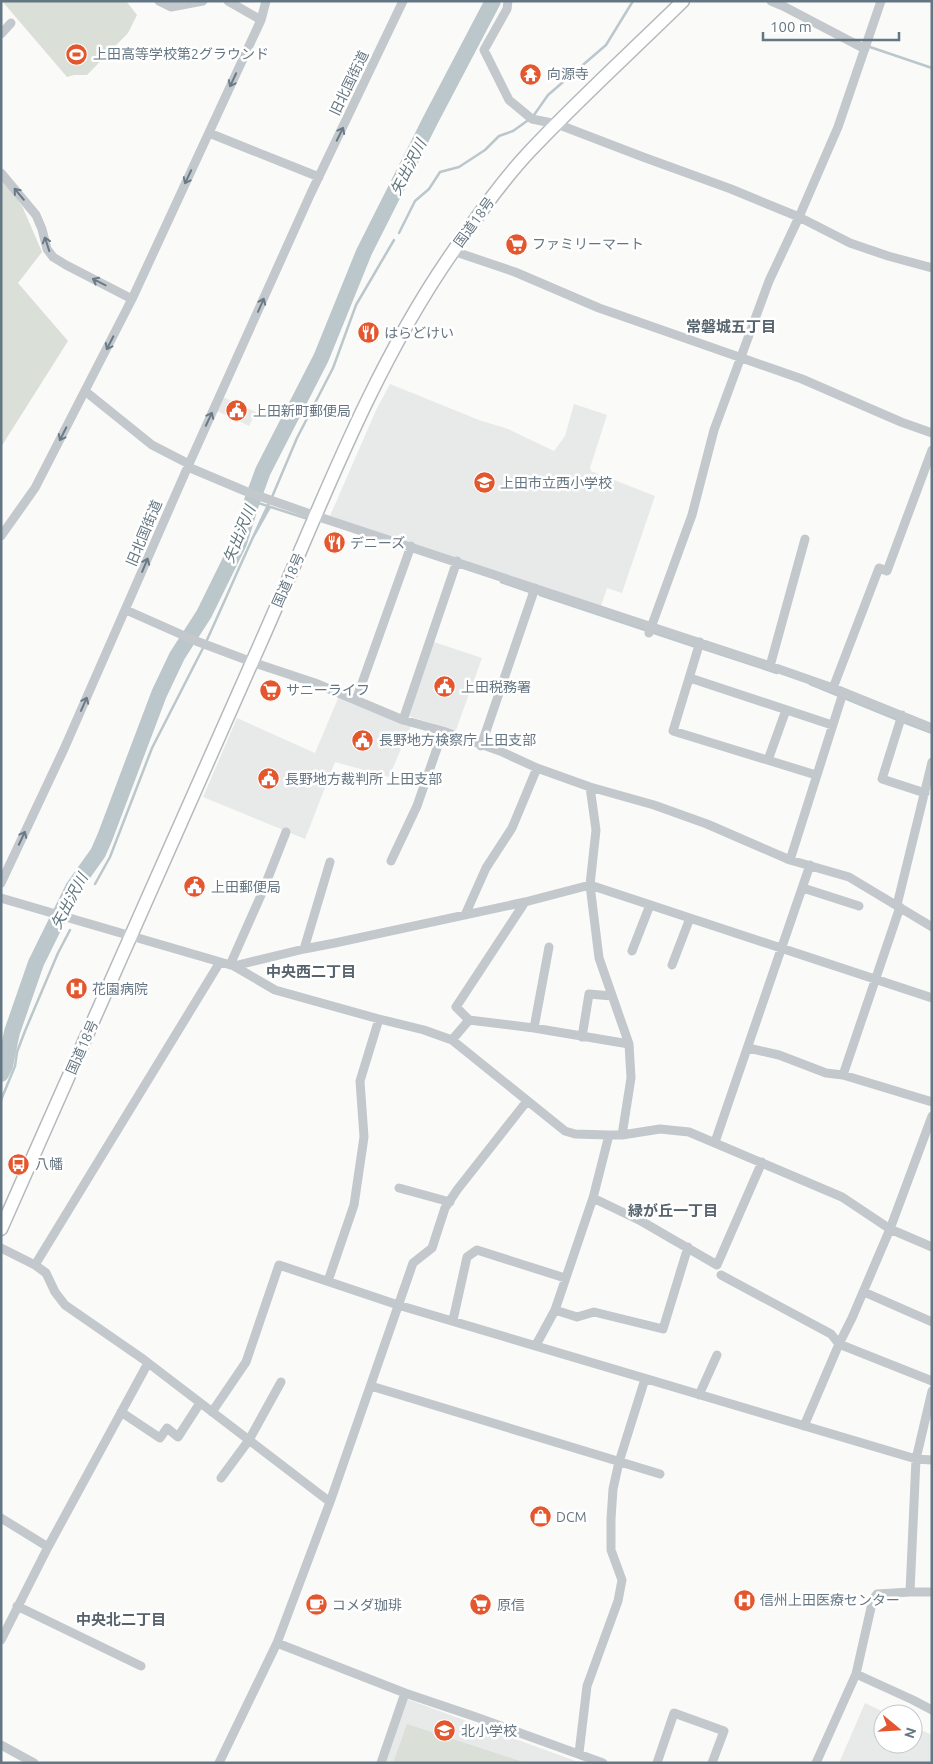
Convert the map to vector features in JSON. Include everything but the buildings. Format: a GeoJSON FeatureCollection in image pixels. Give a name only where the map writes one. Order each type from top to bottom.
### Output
{"type":"FeatureCollection","features":[{"type":"Feature","properties":{"kind":"highway","name":"国道18号"},"geometry":{"type":"LineString","coordinates":[[1,1229],[376,383],[423,296],[502,184],[528,153],[683,1]]}},
{"type":"Feature","properties":{"kind":"street"},"geometry":{"type":"LineString","coordinates":[[159,1],[171,7],[204,1]]}},
{"type":"Feature","properties":{"kind":"street"},"geometry":{"type":"LineString","coordinates":[[228,1],[261,20]]}},
{"type":"Feature","properties":{"kind":"street"},"geometry":{"type":"LineString","coordinates":[[1,536],[35,488],[132,299],[261,20],[266,1]]}},
{"type":"Feature","properties":{"kind":"street","name":"旧北国街道"},"geometry":{"type":"LineString","coordinates":[[1,882],[64,749],[188,465],[311,193],[403,1]]}},
{"type":"Feature","properties":{"kind":"street"},"geometry":{"type":"LineString","coordinates":[[508,1],[484,50],[509,100],[532,119],[557,124],[731,189],[800,217],[850,243],[932,268]]}},
{"type":"Feature","properties":{"kind":"street"},"geometry":{"type":"LineString","coordinates":[[771,1],[865,49]]}},
{"type":"Feature","properties":{"kind":"street"},"geometry":{"type":"LineString","coordinates":[[650,629],[692,515],[714,430],[769,281],[800,217],[842,118],[881,1]]}},
{"type":"Feature","properties":{"kind":"street"},"geometry":{"type":"LineString","coordinates":[[1,34],[12,23]]}},
{"type":"Feature","properties":{"kind":"street"},"geometry":{"type":"LineString","coordinates":[[209,133],[318,178]]}},
{"type":"Feature","properties":{"kind":"street"},"geometry":{"type":"LineString","coordinates":[[1,173],[36,215],[47,249],[53,257],[132,299]]}},
{"type":"Feature","properties":{"kind":"street"},"geometry":{"type":"LineString","coordinates":[[453,251],[515,272],[599,308],[802,379],[932,433]]}},
{"type":"Feature","properties":{"kind":"street"},"geometry":{"type":"LineString","coordinates":[[85,391],[152,445],[188,465],[245,491],[457,561],[600,613],[700,642],[770,666],[833,688],[932,728]]}},
{"type":"Feature","properties":{"kind":"street"},"geometry":{"type":"LineString","coordinates":[[833,688],[879,568],[887,571],[932,450]]}},
{"type":"Feature","properties":{"kind":"street"},"geometry":{"type":"LineString","coordinates":[[770,666],[805,539]]}},
{"type":"Feature","properties":{"kind":"street"},"geometry":{"type":"LineString","coordinates":[[356,700],[411,546]]}},
{"type":"Feature","properties":{"kind":"street"},"geometry":{"type":"LineString","coordinates":[[403,720],[457,561]]}},
{"type":"Feature","properties":{"kind":"street"},"geometry":{"type":"LineString","coordinates":[[481,746],[535,588]]}},
{"type":"Feature","properties":{"kind":"street"},"geometry":{"type":"LineString","coordinates":[[126,610],[196,641],[315,683],[403,720],[443,731],[481,746],[500,751],[537,768],[590,787],[662,808],[707,824],[790,860],[849,877],[932,927]]}},
{"type":"Feature","properties":{"kind":"street"},"geometry":{"type":"LineString","coordinates":[[700,642],[673,731],[816,776]]}},
{"type":"Feature","properties":{"kind":"street"},"geometry":{"type":"LineString","coordinates":[[690,678],[832,725]]}},
{"type":"Feature","properties":{"kind":"street"},"geometry":{"type":"LineString","coordinates":[[790,860],[843,693]]}},
{"type":"Feature","properties":{"kind":"street"},"geometry":{"type":"LineString","coordinates":[[768,760],[786,710]]}},
{"type":"Feature","properties":{"kind":"street"},"geometry":{"type":"LineString","coordinates":[[902,715],[882,780],[925,792]]}},
{"type":"Feature","properties":{"kind":"street"},"geometry":{"type":"LineString","coordinates":[[391,861],[417,806],[443,731]]}},
{"type":"Feature","properties":{"kind":"street"},"geometry":{"type":"LineString","coordinates":[[843,1075],[899,906],[932,762]]}},
{"type":"Feature","properties":{"kind":"street"},"geometry":{"type":"LineString","coordinates":[[465,915],[486,868],[512,828],[537,768]]}},
{"type":"Feature","properties":{"kind":"street"},"geometry":{"type":"LineString","coordinates":[[590,787],[596,830],[590,885],[599,958],[629,1044],[631,1078],[622,1135]]}},
{"type":"Feature","properties":{"kind":"street"},"geometry":{"type":"LineString","coordinates":[[232,965],[286,832]]}},
{"type":"Feature","properties":{"kind":"street"},"geometry":{"type":"LineString","coordinates":[[304,949],[330,862]]}},
{"type":"Feature","properties":{"kind":"street"},"geometry":{"type":"LineString","coordinates":[[715,1142],[810,865]]}},
{"type":"Feature","properties":{"kind":"street"},"geometry":{"type":"LineString","coordinates":[[232,965],[525,902],[590,885],[932,998]]}},
{"type":"Feature","properties":{"kind":"street"},"geometry":{"type":"LineString","coordinates":[[802,888],[859,906]]}},
{"type":"Feature","properties":{"kind":"street"},"geometry":{"type":"LineString","coordinates":[[1,898],[232,965],[275,990],[424,1030],[452,1040],[565,1131],[575,1134],[610,1135],[660,1129],[689,1132],[842,1197],[890,1229],[932,1247]]}},
{"type":"Feature","properties":{"kind":"street"},"geometry":{"type":"LineString","coordinates":[[525,902],[456,1007],[469,1020],[534,1028],[629,1044]]}},
{"type":"Feature","properties":{"kind":"street"},"geometry":{"type":"LineString","coordinates":[[632,951],[650,905]]}},
{"type":"Feature","properties":{"kind":"street"},"geometry":{"type":"LineString","coordinates":[[672,965],[690,918]]}},
{"type":"Feature","properties":{"kind":"street"},"geometry":{"type":"LineString","coordinates":[[534,1028],[549,947]]}},
{"type":"Feature","properties":{"kind":"street"},"geometry":{"type":"LineString","coordinates":[[34,1265],[220,962]]}},
{"type":"Feature","properties":{"kind":"street"},"geometry":{"type":"LineString","coordinates":[[582,1037],[589,994],[612,996]]}},
{"type":"Feature","properties":{"kind":"street"},"geometry":{"type":"LineString","coordinates":[[328,1281],[354,1205],[364,1137],[360,1081],[379,1019]]}},
{"type":"Feature","properties":{"kind":"street"},"geometry":{"type":"LineString","coordinates":[[452,1040],[469,1020]]}},
{"type":"Feature","properties":{"kind":"street"},"geometry":{"type":"LineString","coordinates":[[748,1048],[779,1055],[826,1073],[843,1075],[932,1102]]}},
{"type":"Feature","properties":{"kind":"street"},"geometry":{"type":"LineString","coordinates":[[219,1763],[277,1643],[330,1502],[413,1263],[432,1248],[446,1208],[476,1164],[512,1122],[527,1101]]}},
{"type":"Feature","properties":{"kind":"street"},"geometry":{"type":"LineString","coordinates":[[804,1426],[839,1344],[864,1292],[930,1126],[932,1116]]}},
{"type":"Feature","properties":{"kind":"street"},"geometry":{"type":"LineString","coordinates":[[536,1345],[554,1310],[592,1198],[610,1135]]}},
{"type":"Feature","properties":{"kind":"street"},"geometry":{"type":"LineString","coordinates":[[592,1198],[641,1220],[716,1265],[762,1162]]}},
{"type":"Feature","properties":{"kind":"street"},"geometry":{"type":"LineString","coordinates":[[399,1188],[450,1202]]}},
{"type":"Feature","properties":{"kind":"street"},"geometry":{"type":"LineString","coordinates":[[554,1310],[577,1317],[594,1312],[662,1328],[688,1247]]}},
{"type":"Feature","properties":{"kind":"street"},"geometry":{"type":"LineString","coordinates":[[1,1248],[46,1272],[55,1292],[65,1305],[148,1363],[330,1502]]}},
{"type":"Feature","properties":{"kind":"street"},"geometry":{"type":"LineString","coordinates":[[453,1320],[467,1257],[477,1250],[565,1278]]}},
{"type":"Feature","properties":{"kind":"street"},"geometry":{"type":"LineString","coordinates":[[212,1412],[246,1362],[279,1265],[398,1304],[645,1379],[916,1458],[932,1460]]}},
{"type":"Feature","properties":{"kind":"street"},"geometry":{"type":"LineString","coordinates":[[722,1275],[830,1334],[839,1344],[932,1381]]}},
{"type":"Feature","properties":{"kind":"street"},"geometry":{"type":"LineString","coordinates":[[864,1292],[932,1322]]}},
{"type":"Feature","properties":{"kind":"street"},"geometry":{"type":"LineString","coordinates":[[699,1395],[717,1355]]}},
{"type":"Feature","properties":{"kind":"street"},"geometry":{"type":"LineString","coordinates":[[1,1640],[48,1547],[148,1363]]}},
{"type":"Feature","properties":{"kind":"street"},"geometry":{"type":"LineString","coordinates":[[579,1754],[587,1686],[618,1601],[622,1580],[611,1550],[613,1489],[619,1462],[645,1379]]}},
{"type":"Feature","properties":{"kind":"street"},"geometry":{"type":"LineString","coordinates":[[221,1478],[249,1440],[281,1382]]}},
{"type":"Feature","properties":{"kind":"street"},"geometry":{"type":"LineString","coordinates":[[371,1386],[660,1474]]}},
{"type":"Feature","properties":{"kind":"street"},"geometry":{"type":"LineString","coordinates":[[910,1592],[916,1458],[932,1391]]}},
{"type":"Feature","properties":{"kind":"street"},"geometry":{"type":"LineString","coordinates":[[121,1412],[160,1438],[167,1428],[178,1437],[200,1403]]}},
{"type":"Feature","properties":{"kind":"street"},"geometry":{"type":"LineString","coordinates":[[1,1518],[48,1547]]}},
{"type":"Feature","properties":{"kind":"street"},"geometry":{"type":"LineString","coordinates":[[816,1763],[856,1674],[872,1600],[877,1594],[932,1592]]}},
{"type":"Feature","properties":{"kind":"street"},"geometry":{"type":"LineString","coordinates":[[17,1606],[141,1666]]}},
{"type":"Feature","properties":{"kind":"street"},"geometry":{"type":"LineString","coordinates":[[277,1643],[405,1693],[603,1763]]}},
{"type":"Feature","properties":{"kind":"street"},"geometry":{"type":"LineString","coordinates":[[856,1674],[932,1710]]}},
{"type":"Feature","properties":{"kind":"street"},"geometry":{"type":"LineString","coordinates":[[381,1763],[405,1693]]}},
{"type":"Feature","properties":{"kind":"street"},"geometry":{"type":"LineString","coordinates":[[656,1763],[674,1713],[724,1731],[712,1763]]}},
{"type":"Feature","properties":{"kind":"street"},"geometry":{"type":"LineString","coordinates":[[1,1745],[34,1763]]}},
{"type":"Feature","properties":{"kind":"shaded area","name":"上田高等学校第2グラウンド"},"geometry":{"type":"Polygon","coordinates":[[[2,1],[126,1],[137,15],[128,33],[87,75],[67,77],[2,1]]]}},
{"type":"Feature","properties":{"kind":"shaded area"},"geometry":{"type":"Polygon","coordinates":[[[1,175],[23,208],[42,252],[18,283],[68,341],[1,447],[1,175]]]}},
{"type":"Feature","properties":{"kind":"shaded area","name":"上田市立西小学校"},"geometry":{"type":"Polygon","coordinates":[[[390,384],[479,420],[508,429],[554,451],[565,436],[574,404],[607,415],[590,468],[591,471],[655,496],[622,593],[607,588],[601,606],[330,516],[377,408],[390,384]]]}},
{"type":"Feature","properties":{"kind":"shaded area","name":"上田新町郵便局"},"geometry":{"type":"Polygon","coordinates":[[[223,397],[256,412],[249,426],[217,411],[223,397]]]}},
{"type":"Feature","properties":{"kind":"shaded area","name":"上田税務署"},"geometry":{"type":"Polygon","coordinates":[[[434,642],[482,658],[456,730],[408,716],[434,642]]]}},
{"type":"Feature","properties":{"kind":"shaded area","name":"長野地方裁判所 上田支部"},"geometry":{"type":"Polygon","coordinates":[[[339,696],[411,726],[389,777],[335,762],[305,839],[203,797],[237,718],[315,753],[339,696]]]}},
{"type":"Feature","properties":{"kind":"shaded area","name":"北小学校"},"geometry":{"type":"Polygon","coordinates":[[[407,1699],[581,1763],[384,1763],[407,1699]]]}},
{"type":"Feature","properties":{"kind":"shaded area"},"geometry":{"type":"Polygon","coordinates":[[[865,1703],[873,1707],[873,1754],[923,1754],[923,1731],[932,1735],[932,1763],[839,1763],[865,1703]]]}},
{"type":"Feature","properties":{"kind":"shaded area"},"geometry":{"type":"Polygon","coordinates":[[[407,1724],[526,1763],[393,1763],[407,1724]]]}},
{"type":"Feature","properties":{"kind":"waterway","name":"矢出沢川"},"geometry":{"type":"LineString","coordinates":[[1,1074],[5,1066],[12,1032],[36,963],[73,888],[98,853],[159,694],[177,656],[204,614],[239,543],[263,471],[321,358],[364,252],[493,1]]}},
{"type":"Feature","properties":{"kind":"waterway"},"geometry":{"type":"LineString","coordinates":[[534,115],[548,95],[606,45],[633,1]]}},
{"type":"Feature","properties":{"kind":"waterway"},"geometry":{"type":"LineString","coordinates":[[867,46],[932,68]]}},
{"type":"Feature","properties":{"kind":"waterway"},"geometry":{"type":"LineString","coordinates":[[399,233],[415,201],[429,189],[440,172],[459,167],[485,150],[499,136],[513,131],[527,121]]}},
{"type":"Feature","properties":{"kind":"waterway"},"geometry":{"type":"LineString","coordinates":[[272,497],[297,438],[333,368],[356,305],[394,240]]}},
{"type":"Feature","properties":{"kind":"waterway"},"geometry":{"type":"LineString","coordinates":[[252,501],[305,518]]}},
{"type":"Feature","properties":{"kind":"waterway"},"geometry":{"type":"LineString","coordinates":[[206,642],[269,503]]}},
{"type":"Feature","properties":{"kind":"waterway"},"geometry":{"type":"LineString","coordinates":[[252,539],[270,507]]}},
{"type":"Feature","properties":{"kind":"waterway"},"geometry":{"type":"LineString","coordinates":[[501,582],[530,592]]}},
{"type":"Feature","properties":{"kind":"waterway"},"geometry":{"type":"LineString","coordinates":[[540,595],[696,647]]}},
{"type":"Feature","properties":{"kind":"waterway"},"geometry":{"type":"LineString","coordinates":[[95,884],[110,857],[152,748],[203,648]]}},
{"type":"Feature","properties":{"kind":"waterway"},"geometry":{"type":"LineString","coordinates":[[701,648],[777,673]]}},
{"type":"Feature","properties":{"kind":"waterway"},"geometry":{"type":"LineString","coordinates":[[810,684],[898,720]]}},
{"type":"Feature","properties":{"kind":"waterway"},"geometry":{"type":"LineString","coordinates":[[903,722],[932,733]]}},
{"type":"Feature","properties":{"kind":"waterway"},"geometry":{"type":"LineString","coordinates":[[1,1100],[15,1066],[17,1052],[25,1031],[58,953],[70,930]]}},
{"type":"Feature","properties":{"kind":"place","name":"上田高等学校第2グラウンド"},"geometry":{"type":"Point","coordinates":[77,54]}},
{"type":"Feature","properties":{"kind":"place","name":"向源寺"},"geometry":{"type":"Point","coordinates":[531,74]}},
{"type":"Feature","properties":{"kind":"place","name":"ファミリーマート"},"geometry":{"type":"Point","coordinates":[516,244]}},
{"type":"Feature","properties":{"kind":"place","name":"はらどけい"},"geometry":{"type":"Point","coordinates":[368,333]}},
{"type":"Feature","properties":{"kind":"place","name":"上田新町郵便局"},"geometry":{"type":"Point","coordinates":[237,411]}},
{"type":"Feature","properties":{"kind":"place","name":"上田市立西小学校"},"geometry":{"type":"Point","coordinates":[484,483]}},
{"type":"Feature","properties":{"kind":"place","name":"デニーズ"},"geometry":{"type":"Point","coordinates":[334,543]}},
{"type":"Feature","properties":{"kind":"place","name":"上田税務署"},"geometry":{"type":"Point","coordinates":[445,687]}},
{"type":"Feature","properties":{"kind":"place","name":"サニーライフ"},"geometry":{"type":"Point","coordinates":[270,690]}},
{"type":"Feature","properties":{"kind":"place","name":"長野地方検察庁 上田支部"},"geometry":{"type":"Point","coordinates":[363,740]}},
{"type":"Feature","properties":{"kind":"place","name":"長野地方裁判所 上田支部"},"geometry":{"type":"Point","coordinates":[269,779]}},
{"type":"Feature","properties":{"kind":"place","name":"上田郵便局"},"geometry":{"type":"Point","coordinates":[195,887]}},
{"type":"Feature","properties":{"kind":"place","name":"花園病院"},"geometry":{"type":"Point","coordinates":[76,989]}},
{"type":"Feature","properties":{"kind":"place","name":"八幡"},"geometry":{"type":"Point","coordinates":[19,1164]}},
{"type":"Feature","properties":{"kind":"place","name":"DCM"},"geometry":{"type":"Point","coordinates":[540,1517]}},
{"type":"Feature","properties":{"kind":"place","name":"信州上田医療センター"},"geometry":{"type":"Point","coordinates":[744,1600]}},
{"type":"Feature","properties":{"kind":"place","name":"コメダ珈琲"},"geometry":{"type":"Point","coordinates":[316,1605]}},
{"type":"Feature","properties":{"kind":"place","name":"原信"},"geometry":{"type":"Point","coordinates":[481,1605]}},
{"type":"Feature","properties":{"kind":"place","name":"北小学校"},"geometry":{"type":"Point","coordinates":[445,1731]}},
{"type":"Feature","properties":{"kind":"district","name":"常磐城五丁目"},"geometry":{"type":"Point","coordinates":[731,326]}},
{"type":"Feature","properties":{"kind":"district","name":"中央西二丁目"},"geometry":{"type":"Point","coordinates":[311,971]}},
{"type":"Feature","properties":{"kind":"district","name":"緑が丘一丁目"},"geometry":{"type":"Point","coordinates":[673,1210]}},
{"type":"Feature","properties":{"kind":"district","name":"中央北二丁目"},"geometry":{"type":"Point","coordinates":[121,1619]}}]}
